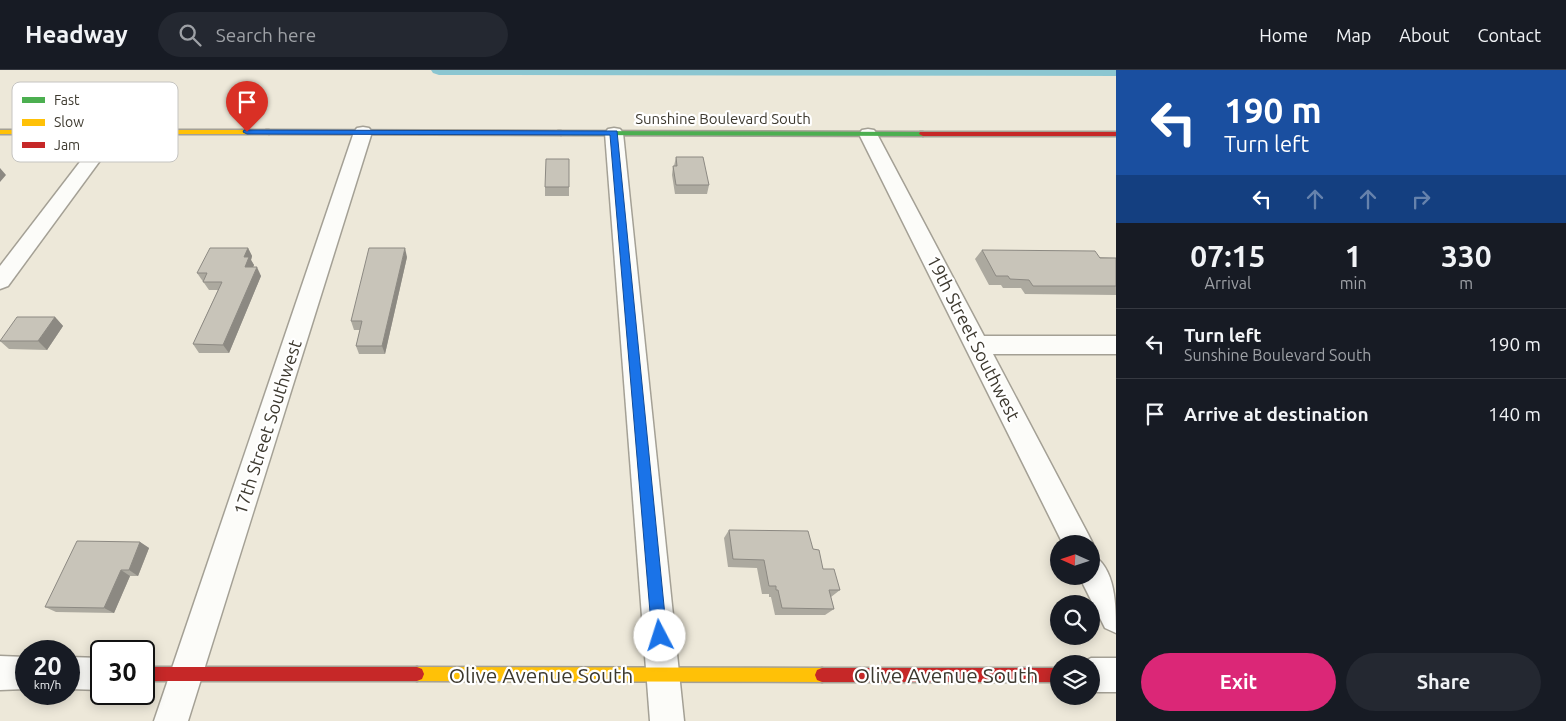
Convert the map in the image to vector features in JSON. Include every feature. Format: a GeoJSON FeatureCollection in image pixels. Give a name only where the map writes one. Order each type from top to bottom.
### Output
{"type":"FeatureCollection","features":[{"type":"Feature","properties":{"kind":"street","name":"Sunshine Boulevard South"},"geometry":{"type":"LineString","coordinates":[[178,132],[1116,134]]}},
{"type":"Feature","properties":{"kind":"street","name":"17th Street Southwest"},"geometry":{"type":"LineString","coordinates":[[171,721],[363,132]]}},
{"type":"Feature","properties":{"kind":"street"},"geometry":{"type":"LineString","coordinates":[[614,133],[668,721]]}},
{"type":"Feature","properties":{"kind":"street","name":"19th Street Southwest"},"geometry":{"type":"LineString","coordinates":[[868,134],[1073,535]]}},
{"type":"Feature","properties":{"kind":"street"},"geometry":{"type":"LineString","coordinates":[[0,281],[89,162]]}},
{"type":"Feature","properties":{"kind":"street"},"geometry":{"type":"LineString","coordinates":[[977,345],[1116,345]]}},
{"type":"Feature","properties":{"kind":"street"},"geometry":{"type":"LineString","coordinates":[[1099,585],[1116,617]]}},
{"type":"Feature","properties":{"kind":"street"},"geometry":{"type":"LineString","coordinates":[[0,673],[15,673]]}},
{"type":"Feature","properties":{"kind":"street","name":"Olive Avenue South"},"geometry":{"type":"LineString","coordinates":[[155,674],[1050,675]]}},
{"type":"Feature","properties":{"kind":"street"},"geometry":{"type":"LineString","coordinates":[[1100,675],[1116,675]]}},
{"type":"Feature","properties":{"kind":"building"},"geometry":{"type":"Polygon","coordinates":[[[676,157],[703,157],[709,185],[676,185],[673,166],[677,166],[676,157]]]}},
{"type":"Feature","properties":{"kind":"building"},"geometry":{"type":"Polygon","coordinates":[[[546,159],[569,159],[569,187],[545,187],[546,159]]]}},
{"type":"Feature","properties":{"kind":"building"},"geometry":{"type":"Polygon","coordinates":[[[210,248],[248,248],[244,257],[249,257],[245,267],[257,267],[223,345],[193,344],[222,282],[203,282],[207,273],[197,273],[210,248]]]}},
{"type":"Feature","properties":{"kind":"building"},"geometry":{"type":"Polygon","coordinates":[[[369,248],[405,248],[382,346],[356,346],[362,321],[351,321],[369,248]]]}},
{"type":"Feature","properties":{"kind":"building"},"geometry":{"type":"Polygon","coordinates":[[[982,250],[1095,251],[1100,258],[1116,258],[1116,286],[1033,286],[1029,280],[996,276],[982,250]]]}},
{"type":"Feature","properties":{"kind":"building"},"geometry":{"type":"Polygon","coordinates":[[[17,317],[55,317],[38,341],[0,341],[17,317]]]}},
{"type":"Feature","properties":{"kind":"building"},"geometry":{"type":"Polygon","coordinates":[[[729,530],[808,531],[813,549],[819,550],[823,569],[834,569],[840,590],[829,590],[834,609],[782,608],[776,586],[769,586],[764,560],[733,559],[729,530]]]}},
{"type":"Feature","properties":{"kind":"building"},"geometry":{"type":"Polygon","coordinates":[[[77,541],[140,542],[129,570],[121,570],[104,608],[45,607],[77,541]]]}},
{"type":"Feature","properties":{"kind":"waterway"},"geometry":{"type":"LineString","coordinates":[[439,70],[1116,71]]}},
{"type":"Feature","properties":{"kind":"traffic: fast"},"geometry":{"type":"LineString","coordinates":[[561,133],[923,134]]}},
{"type":"Feature","properties":{"kind":"traffic: slow"},"geometry":{"type":"LineString","coordinates":[[0,132],[12,132]]}},
{"type":"Feature","properties":{"kind":"traffic: slow"},"geometry":{"type":"LineString","coordinates":[[178,132],[269,132]]}},
{"type":"Feature","properties":{"kind":"traffic: slow"},"geometry":{"type":"LineString","coordinates":[[417,674],[822,675]]}},
{"type":"Feature","properties":{"kind":"traffic: jam"},"geometry":{"type":"LineString","coordinates":[[269,132],[561,133]]}},
{"type":"Feature","properties":{"kind":"traffic: jam"},"geometry":{"type":"LineString","coordinates":[[923,134],[1116,134]]}},
{"type":"Feature","properties":{"kind":"traffic: jam"},"geometry":{"type":"LineString","coordinates":[[155,674],[417,674]]}},
{"type":"Feature","properties":{"kind":"traffic: jam"},"geometry":{"type":"LineString","coordinates":[[822,675],[1050,675]]}},
{"type":"Feature","properties":{"kind":"route"},"geometry":{"type":"LineString","coordinates":[[247,132],[614,133],[660,636]]}}]}
